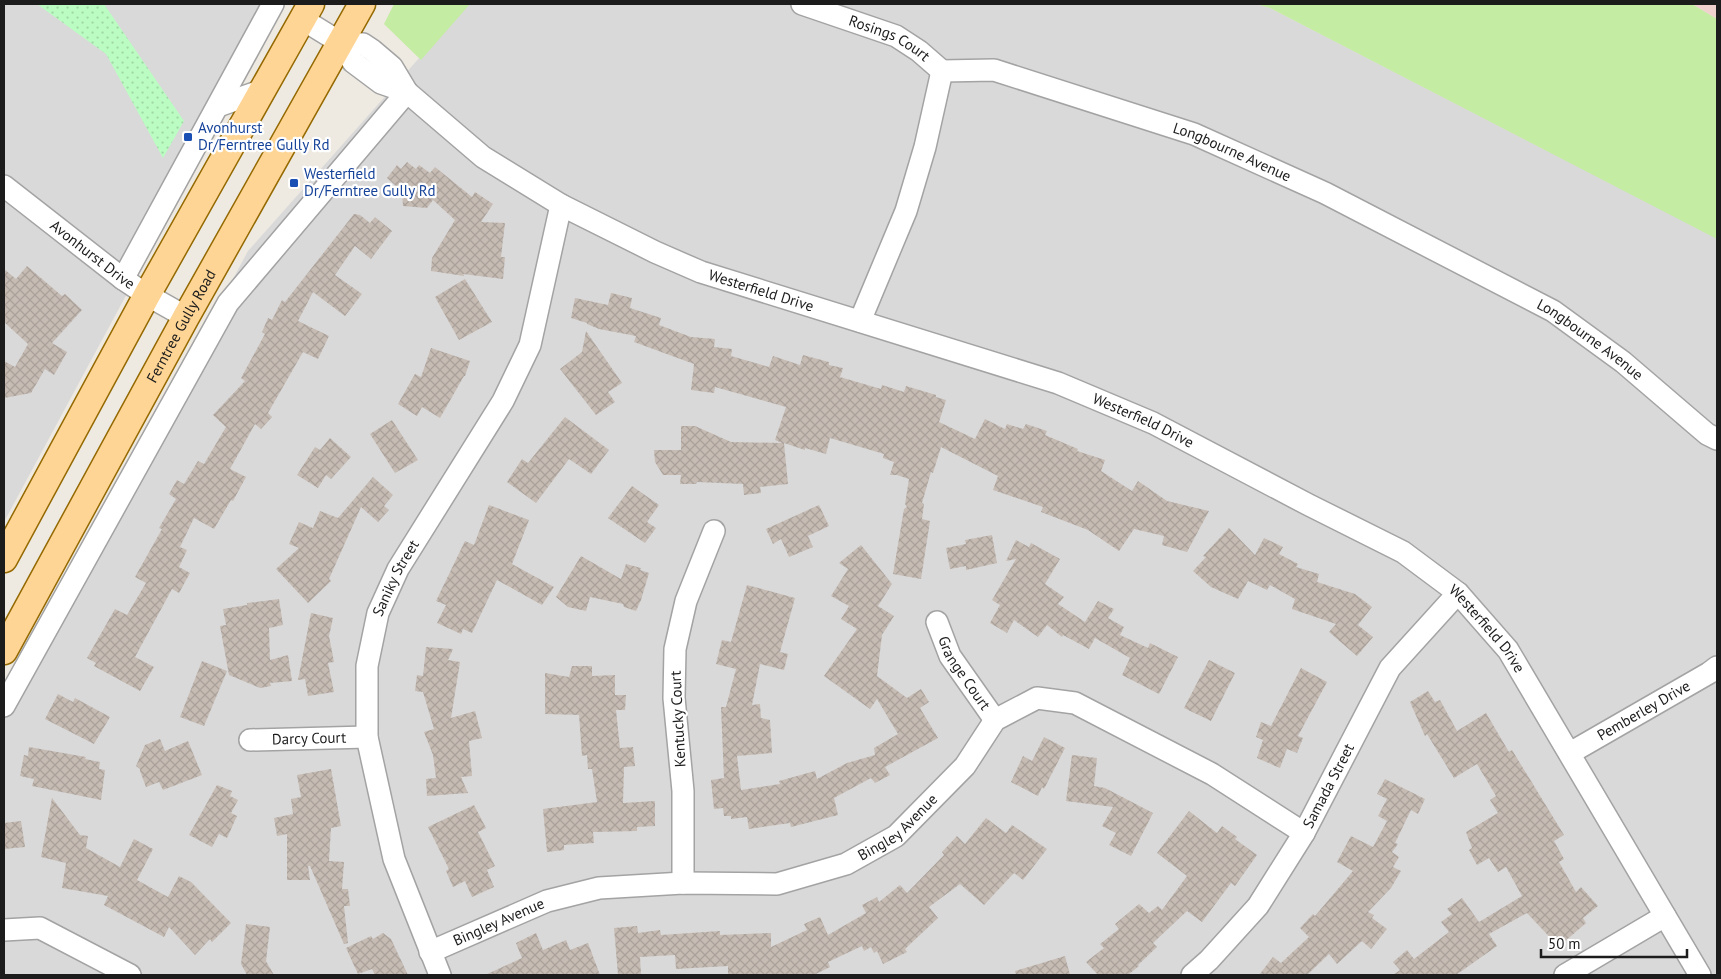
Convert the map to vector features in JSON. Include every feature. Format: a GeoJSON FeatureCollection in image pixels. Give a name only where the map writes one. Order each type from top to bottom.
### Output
{"type":"FeatureCollection","features":[{"type":"Feature","properties":{"kind":"main road","name":"Ferntree Gully Road"},"geometry":{"type":"LineString","coordinates":[[4,651],[186,317],[362,4]]}},
{"type":"Feature","properties":{"kind":"main road"},"geometry":{"type":"LineString","coordinates":[[4,559],[147,295],[306,11]]}},
{"type":"Feature","properties":{"kind":"street"},"geometry":{"type":"LineString","coordinates":[[123,279],[273,4]]}},
{"type":"Feature","properties":{"kind":"street","name":"Rosings Court"},"geometry":{"type":"LineString","coordinates":[[802,4],[896,36],[942,71]]}},
{"type":"Feature","properties":{"kind":"street","name":"Westerfield Drive"},"geometry":{"type":"LineString","coordinates":[[306,11],[341,43],[363,44],[372,50],[392,67],[407,92],[483,157],[561,205],[655,252],[701,272],[1058,383],[1153,423],[1403,552],[1458,593],[1508,650],[1700,975]]}},
{"type":"Feature","properties":{"kind":"street","name":"Longbourne Avenue"},"geometry":{"type":"LineString","coordinates":[[942,71],[994,70],[1013,76],[1194,134],[1325,193],[1554,311],[1623,362],[1708,434],[1717,439]]}},
{"type":"Feature","properties":{"kind":"street"},"geometry":{"type":"LineString","coordinates":[[860,321],[906,211],[926,147],[942,71]]}},
{"type":"Feature","properties":{"kind":"street"},"geometry":{"type":"LineString","coordinates":[[218,106],[263,90]]}},
{"type":"Feature","properties":{"kind":"street","name":"Ferntree Gully Road"},"geometry":{"type":"LineString","coordinates":[[4,706],[228,303],[407,92]]}},
{"type":"Feature","properties":{"kind":"street","name":"Avonhurst Drive"},"geometry":{"type":"LineString","coordinates":[[5,190],[123,279],[186,317]]}},
{"type":"Feature","properties":{"kind":"street","name":"Saniky Street"},"geometry":{"type":"LineString","coordinates":[[440,975],[394,859],[367,738],[367,666],[378,614],[398,568],[503,401],[530,345],[561,205]]}},
{"type":"Feature","properties":{"kind":"street","name":"Kentucky Court"},"geometry":{"type":"LineString","coordinates":[[683,883],[683,791],[674,698],[675,649],[686,601],[714,532]]}},
{"type":"Feature","properties":{"kind":"street","name":"Samada Street"},"geometry":{"type":"LineString","coordinates":[[1192,975],[1258,906],[1304,832],[1390,668],[1458,593]]}},
{"type":"Feature","properties":{"kind":"street","name":"Grange Court"},"geometry":{"type":"LineString","coordinates":[[937,622],[950,656],[995,720]]}},
{"type":"Feature","properties":{"kind":"street","name":"Pemberley Drive"},"geometry":{"type":"LineString","coordinates":[[1570,754],[1717,667]]}},
{"type":"Feature","properties":{"kind":"street","name":"Bingley Avenue"},"geometry":{"type":"LineString","coordinates":[[430,952],[546,901],[599,888],[683,883],[777,884],[846,864],[896,836],[965,766],[995,720],[1037,698],[1075,703],[1212,774],[1304,832]]}},
{"type":"Feature","properties":{"kind":"street","name":"Darcy Court"},"geometry":{"type":"LineString","coordinates":[[250,740],[367,738]]}},
{"type":"Feature","properties":{"kind":"street"},"geometry":{"type":"LineString","coordinates":[[1565,975],[1666,916]]}},
{"type":"Feature","properties":{"kind":"street"},"geometry":{"type":"LineString","coordinates":[[4,930],[40,928],[130,975]]}},
{"type":"Feature","properties":{"kind":"shaded area"},"geometry":{"type":"Polygon","coordinates":[[[4,4],[283,4],[4,522],[4,4]]]}},
{"type":"Feature","properties":{"kind":"shaded area"},"geometry":{"type":"Polygon","coordinates":[[[467,4],[1256,4],[1270,8],[1717,238],[1717,975],[4,975],[4,703],[248,251],[467,4]]]}},
{"type":"Feature","properties":{"kind":"shaded area"},"geometry":{"type":"Polygon","coordinates":[[[1692,4],[1717,4],[1717,19],[1692,4]]]}},
{"type":"Feature","properties":{"kind":"green space"},"geometry":{"type":"Polygon","coordinates":[[[37,4],[104,4],[184,121],[163,158],[106,54],[37,4]]]}},
{"type":"Feature","properties":{"kind":"green space"},"geometry":{"type":"Polygon","coordinates":[[[394,4],[470,4],[421,60],[384,24],[394,4]]]}},
{"type":"Feature","properties":{"kind":"green space"},"geometry":{"type":"Polygon","coordinates":[[[1256,4],[1692,4],[1717,19],[1717,239],[1270,8],[1256,4]]]}},
{"type":"Feature","properties":{"kind":"building"},"geometry":{"type":"Polygon","coordinates":[[[407,162],[416,169],[419,165],[430,173],[435,167],[472,197],[475,192],[493,204],[481,222],[505,223],[501,257],[505,257],[503,279],[431,271],[432,258],[455,220],[433,200],[427,208],[403,206],[402,191],[387,178],[397,165],[401,169],[407,162]]]}},
{"type":"Feature","properties":{"kind":"building"},"geometry":{"type":"Polygon","coordinates":[[[354,214],[360,215],[370,223],[375,217],[392,231],[371,259],[355,246],[335,275],[362,294],[345,316],[313,292],[298,321],[329,336],[318,359],[303,352],[268,413],[272,417],[261,429],[255,424],[230,469],[246,477],[233,501],[231,500],[214,529],[194,518],[180,547],[187,550],[179,567],[190,573],[179,593],[172,589],[135,657],[154,667],[140,691],[94,666],[96,663],[87,658],[115,609],[127,615],[146,583],[135,577],[162,529],[159,528],[176,499],[169,494],[177,480],[184,484],[198,461],[204,464],[226,427],[213,415],[245,381],[241,378],[265,334],[262,332],[268,318],[272,320],[282,300],[285,302],[354,214]]]}},
{"type":"Feature","properties":{"kind":"building"},"geometry":{"type":"Polygon","coordinates":[[[27,266],[62,296],[65,294],[82,310],[52,343],[67,352],[54,375],[45,369],[31,393],[4,398],[4,361],[15,367],[28,344],[4,322],[4,269],[16,279],[27,266]]]}},
{"type":"Feature","properties":{"kind":"building"},"geometry":{"type":"Polygon","coordinates":[[[465,279],[492,322],[459,340],[435,297],[465,279]]]}},
{"type":"Feature","properties":{"kind":"building"},"geometry":{"type":"Polygon","coordinates":[[[611,293],[632,298],[630,308],[661,318],[659,325],[691,337],[715,339],[714,347],[732,349],[731,356],[769,367],[773,356],[800,365],[803,355],[843,368],[840,377],[881,389],[882,385],[904,392],[906,386],[936,395],[936,397],[946,400],[939,422],[975,439],[985,419],[1005,429],[1007,424],[1023,429],[1026,424],[1047,431],[1045,435],[1078,449],[1077,451],[1105,460],[1101,471],[1132,491],[1138,481],[1167,501],[1209,511],[1187,552],[1162,545],[1164,536],[1134,529],[1119,551],[1088,530],[1041,512],[1043,507],[993,490],[998,476],[941,447],[922,503],[924,504],[922,519],[930,521],[921,579],[893,574],[904,509],[907,507],[905,504],[909,479],[890,475],[894,462],[883,458],[884,454],[830,438],[826,454],[784,443],[788,484],[760,487],[761,493],[744,495],[743,484],[697,482],[696,484],[680,484],[681,475],[663,475],[655,462],[654,450],[681,450],[681,426],[695,426],[731,442],[782,443],[775,440],[786,407],[715,387],[714,393],[691,390],[694,364],[634,342],[636,336],[599,329],[571,318],[575,298],[608,305],[611,293]]]}},
{"type":"Feature","properties":{"kind":"building"},"geometry":{"type":"Polygon","coordinates":[[[586,331],[622,383],[608,392],[615,402],[596,415],[560,369],[582,352],[586,331]]]}},
{"type":"Feature","properties":{"kind":"building"},"geometry":{"type":"Polygon","coordinates":[[[431,348],[470,361],[465,376],[440,418],[422,407],[417,416],[398,404],[415,374],[421,377],[431,348]]]}},
{"type":"Feature","properties":{"kind":"building"},"geometry":{"type":"Polygon","coordinates":[[[565,417],[609,450],[591,474],[569,459],[536,503],[507,482],[522,459],[528,463],[565,417]]]}},
{"type":"Feature","properties":{"kind":"building"},"geometry":{"type":"Polygon","coordinates":[[[392,420],[418,460],[395,473],[370,434],[392,420]]]}},
{"type":"Feature","properties":{"kind":"building"},"geometry":{"type":"Polygon","coordinates":[[[330,438],[351,457],[331,479],[326,475],[318,488],[297,475],[315,447],[320,450],[330,438]]]}},
{"type":"Feature","properties":{"kind":"building"},"geometry":{"type":"Polygon","coordinates":[[[373,477],[393,495],[384,506],[389,510],[378,522],[361,507],[329,579],[331,581],[308,603],[276,569],[299,548],[289,544],[299,522],[313,528],[320,511],[338,518],[373,477]]]}},
{"type":"Feature","properties":{"kind":"building"},"geometry":{"type":"Polygon","coordinates":[[[632,486],[659,505],[647,522],[656,528],[645,543],[608,518],[632,486]]]}},
{"type":"Feature","properties":{"kind":"building"},"geometry":{"type":"Polygon","coordinates":[[[489,505],[529,520],[512,564],[554,587],[542,605],[497,580],[472,633],[463,629],[461,634],[437,623],[446,605],[436,601],[465,541],[474,545],[489,505]]]}},
{"type":"Feature","properties":{"kind":"building"},"geometry":{"type":"Polygon","coordinates":[[[819,505],[829,526],[808,536],[813,547],[789,557],[781,539],[773,544],[766,529],[819,505]]]}},
{"type":"Feature","properties":{"kind":"building"},"geometry":{"type":"Polygon","coordinates":[[[1229,528],[1255,555],[1264,538],[1283,547],[1279,554],[1298,564],[1296,567],[1319,574],[1317,582],[1355,594],[1372,607],[1358,625],[1373,637],[1357,656],[1329,632],[1336,624],[1292,609],[1295,599],[1270,585],[1267,590],[1248,581],[1238,599],[1211,587],[1193,571],[1206,557],[1203,556],[1229,528]]]}},
{"type":"Feature","properties":{"kind":"building"},"geometry":{"type":"Polygon","coordinates":[[[992,535],[997,563],[966,570],[966,566],[950,569],[946,548],[966,544],[965,540],[992,535]]]}},
{"type":"Feature","properties":{"kind":"building"},"geometry":{"type":"Polygon","coordinates":[[[1016,540],[1029,547],[1031,543],[1060,559],[1045,584],[1064,597],[1058,604],[1085,622],[1098,601],[1114,609],[1108,618],[1124,627],[1120,635],[1148,648],[1150,643],[1178,657],[1159,694],[1122,675],[1130,658],[1095,638],[1089,649],[1063,635],[1062,637],[1047,625],[1038,637],[1014,620],[1007,633],[990,623],[1000,605],[992,600],[1016,559],[1006,561],[1016,540]]]}},
{"type":"Feature","properties":{"kind":"building"},"geometry":{"type":"Polygon","coordinates":[[[861,545],[892,584],[878,606],[894,616],[882,635],[877,676],[907,698],[921,689],[929,702],[920,708],[938,738],[885,767],[890,775],[875,783],[871,778],[834,798],[838,815],[791,827],[790,823],[749,829],[747,817],[731,819],[731,816],[724,816],[723,808],[714,809],[711,780],[724,778],[721,707],[726,707],[736,669],[716,664],[722,640],[731,642],[747,585],[795,598],[780,652],[788,654],[784,670],[760,664],[752,705],[760,704],[761,718],[770,720],[772,753],[737,756],[741,790],[780,784],[779,781],[815,771],[817,779],[847,763],[875,755],[874,748],[898,734],[877,699],[870,709],[824,676],[857,629],[841,619],[849,606],[831,596],[848,569],[839,563],[861,545]]]}},
{"type":"Feature","properties":{"kind":"building"},"geometry":{"type":"Polygon","coordinates":[[[581,556],[621,579],[626,564],[641,568],[640,570],[649,573],[636,611],[624,607],[623,604],[590,597],[586,611],[568,607],[556,597],[581,556]]]}},
{"type":"Feature","properties":{"kind":"building"},"geometry":{"type":"Polygon","coordinates":[[[279,599],[283,625],[269,628],[270,660],[288,655],[292,681],[270,683],[271,686],[260,688],[229,675],[220,626],[226,625],[223,609],[247,605],[247,603],[279,599]]]}},
{"type":"Feature","properties":{"kind":"building"},"geometry":{"type":"Polygon","coordinates":[[[311,613],[333,618],[329,636],[334,662],[328,663],[334,692],[308,696],[305,679],[298,680],[311,613]]]}},
{"type":"Feature","properties":{"kind":"building"},"geometry":{"type":"Polygon","coordinates":[[[426,647],[453,649],[448,660],[460,662],[451,718],[475,711],[482,738],[469,741],[472,776],[461,777],[468,793],[427,796],[426,779],[436,778],[433,755],[424,732],[434,729],[423,692],[415,691],[417,675],[423,676],[426,647]]]}},
{"type":"Feature","properties":{"kind":"building"},"geometry":{"type":"Polygon","coordinates":[[[1209,660],[1235,673],[1211,721],[1184,708],[1209,660]]]}},
{"type":"Feature","properties":{"kind":"building"},"geometry":{"type":"Polygon","coordinates":[[[202,661],[227,671],[204,726],[180,717],[202,661]]]}},
{"type":"Feature","properties":{"kind":"building"},"geometry":{"type":"Polygon","coordinates":[[[572,666],[592,666],[592,676],[615,675],[615,695],[626,695],[625,710],[616,710],[620,748],[633,747],[635,766],[624,767],[623,803],[655,801],[655,826],[637,827],[637,831],[593,832],[594,843],[564,845],[564,850],[547,852],[543,809],[597,802],[592,769],[588,769],[587,755],[582,756],[579,715],[545,714],[545,673],[569,677],[572,666]]]}},
{"type":"Feature","properties":{"kind":"building"},"geometry":{"type":"Polygon","coordinates":[[[1301,668],[1327,682],[1298,736],[1303,738],[1297,753],[1287,749],[1280,768],[1257,758],[1263,740],[1256,737],[1261,722],[1271,726],[1301,668]]]}},
{"type":"Feature","properties":{"kind":"building"},"geometry":{"type":"Polygon","coordinates":[[[1428,691],[1435,702],[1440,700],[1457,731],[1486,713],[1509,752],[1512,750],[1564,835],[1554,841],[1564,859],[1559,862],[1576,892],[1581,887],[1598,906],[1583,918],[1586,923],[1563,943],[1561,941],[1557,945],[1527,913],[1489,934],[1497,946],[1456,975],[1393,975],[1400,970],[1393,962],[1407,950],[1414,959],[1449,932],[1441,922],[1452,914],[1447,909],[1462,898],[1479,922],[1522,896],[1506,867],[1498,872],[1489,858],[1477,865],[1469,850],[1472,848],[1466,832],[1498,813],[1490,800],[1496,796],[1477,764],[1454,778],[1427,734],[1425,736],[1410,702],[1428,691]]]}},
{"type":"Feature","properties":{"kind":"building"},"geometry":{"type":"Polygon","coordinates":[[[58,694],[73,702],[75,698],[110,717],[94,744],[45,719],[58,694]]]}},
{"type":"Feature","properties":{"kind":"building"},"geometry":{"type":"Polygon","coordinates":[[[1044,737],[1065,748],[1044,789],[1042,787],[1038,796],[1011,782],[1023,756],[1032,761],[1044,737]]]}},
{"type":"Feature","properties":{"kind":"building"},"geometry":{"type":"Polygon","coordinates":[[[160,739],[165,751],[188,741],[202,775],[163,790],[159,782],[146,787],[140,769],[136,766],[145,745],[160,739]]]}},
{"type":"Feature","properties":{"kind":"building"},"geometry":{"type":"Polygon","coordinates":[[[29,747],[86,757],[85,759],[100,762],[99,769],[105,770],[101,800],[32,786],[34,779],[20,776],[24,755],[28,756],[29,747]]]}},
{"type":"Feature","properties":{"kind":"building"},"geometry":{"type":"Polygon","coordinates":[[[1072,755],[1097,758],[1094,786],[1105,788],[1153,813],[1131,856],[1109,845],[1116,833],[1102,826],[1113,807],[1066,801],[1072,755]]]}},
{"type":"Feature","properties":{"kind":"building"},"geometry":{"type":"Polygon","coordinates":[[[331,769],[341,826],[331,828],[329,861],[344,862],[342,889],[348,889],[350,906],[344,906],[348,943],[344,944],[310,866],[308,866],[310,880],[287,880],[287,834],[277,836],[274,818],[293,814],[291,799],[301,797],[297,775],[331,769]]]}},
{"type":"Feature","properties":{"kind":"building"},"geometry":{"type":"Polygon","coordinates":[[[1385,779],[1425,799],[1418,814],[1411,810],[1395,843],[1398,844],[1392,852],[1399,857],[1393,867],[1401,871],[1391,888],[1368,912],[1374,915],[1372,918],[1387,929],[1371,949],[1362,941],[1337,964],[1329,954],[1307,975],[1259,975],[1273,957],[1281,963],[1309,937],[1300,928],[1313,914],[1315,916],[1353,871],[1337,862],[1351,836],[1373,847],[1387,821],[1378,816],[1387,799],[1377,794],[1385,779]]]}},
{"type":"Feature","properties":{"kind":"building"},"geometry":{"type":"Polygon","coordinates":[[[217,785],[232,791],[230,796],[238,800],[231,813],[237,816],[227,838],[219,834],[212,847],[189,835],[217,785]]]}},
{"type":"Feature","properties":{"kind":"building"},"geometry":{"type":"Polygon","coordinates":[[[52,798],[80,835],[88,836],[86,848],[120,867],[134,839],[153,849],[137,880],[168,897],[179,876],[191,882],[231,923],[212,942],[210,939],[195,955],[169,927],[164,937],[104,905],[108,896],[62,888],[66,863],[41,857],[52,798]]]}},
{"type":"Feature","properties":{"kind":"building"},"geometry":{"type":"Polygon","coordinates":[[[474,805],[486,828],[478,832],[495,866],[487,870],[494,887],[472,897],[465,881],[453,887],[446,871],[449,869],[428,827],[474,805]]]}},
{"type":"Feature","properties":{"kind":"building"},"geometry":{"type":"Polygon","coordinates":[[[1189,811],[1217,833],[1222,826],[1237,837],[1235,839],[1257,855],[1235,886],[1231,883],[1202,922],[1187,911],[1153,943],[1157,947],[1128,975],[1098,975],[1086,962],[1104,948],[1100,944],[1119,929],[1115,924],[1139,904],[1149,913],[1158,906],[1162,910],[1187,876],[1157,853],[1189,811]]]}},
{"type":"Feature","properties":{"kind":"building"},"geometry":{"type":"Polygon","coordinates":[[[986,818],[1006,833],[1012,825],[1047,849],[1023,880],[1014,873],[984,905],[960,884],[929,907],[938,918],[905,949],[907,952],[883,964],[877,951],[874,953],[871,947],[864,951],[862,946],[828,962],[830,967],[814,975],[728,975],[728,966],[676,969],[675,955],[640,957],[641,975],[618,975],[614,928],[637,926],[638,933],[660,930],[661,935],[720,931],[720,935],[771,933],[771,947],[807,930],[804,924],[820,917],[828,935],[866,913],[862,905],[877,897],[879,902],[900,885],[907,893],[944,855],[942,852],[957,836],[965,844],[986,818]]]}},
{"type":"Feature","properties":{"kind":"building"},"geometry":{"type":"Polygon","coordinates":[[[21,821],[25,847],[4,849],[4,823],[21,821]]]}},
{"type":"Feature","properties":{"kind":"building"},"geometry":{"type":"Polygon","coordinates":[[[246,924],[270,927],[266,961],[274,975],[247,975],[241,964],[246,924]]]}},
{"type":"Feature","properties":{"kind":"building"},"geometry":{"type":"Polygon","coordinates":[[[383,933],[391,939],[408,975],[375,975],[372,969],[358,974],[346,948],[371,936],[373,939],[383,933]]]}},
{"type":"Feature","properties":{"kind":"building"},"geometry":{"type":"Polygon","coordinates":[[[536,933],[543,950],[566,940],[570,950],[588,943],[600,975],[485,975],[522,958],[516,943],[536,933]]]}},
{"type":"Feature","properties":{"kind":"building"},"geometry":{"type":"Polygon","coordinates":[[[1065,956],[1070,975],[1016,975],[1015,971],[1065,956]]]}},
{"type":"Feature","properties":{"kind":"place","name":"Avonhurst Dr/Ferntree Gully Rd"},"geometry":{"type":"Point","coordinates":[188,137]}},
{"type":"Feature","properties":{"kind":"place","name":"Westerfield Dr/Ferntree Gully Rd"},"geometry":{"type":"Point","coordinates":[294,183]}}]}
